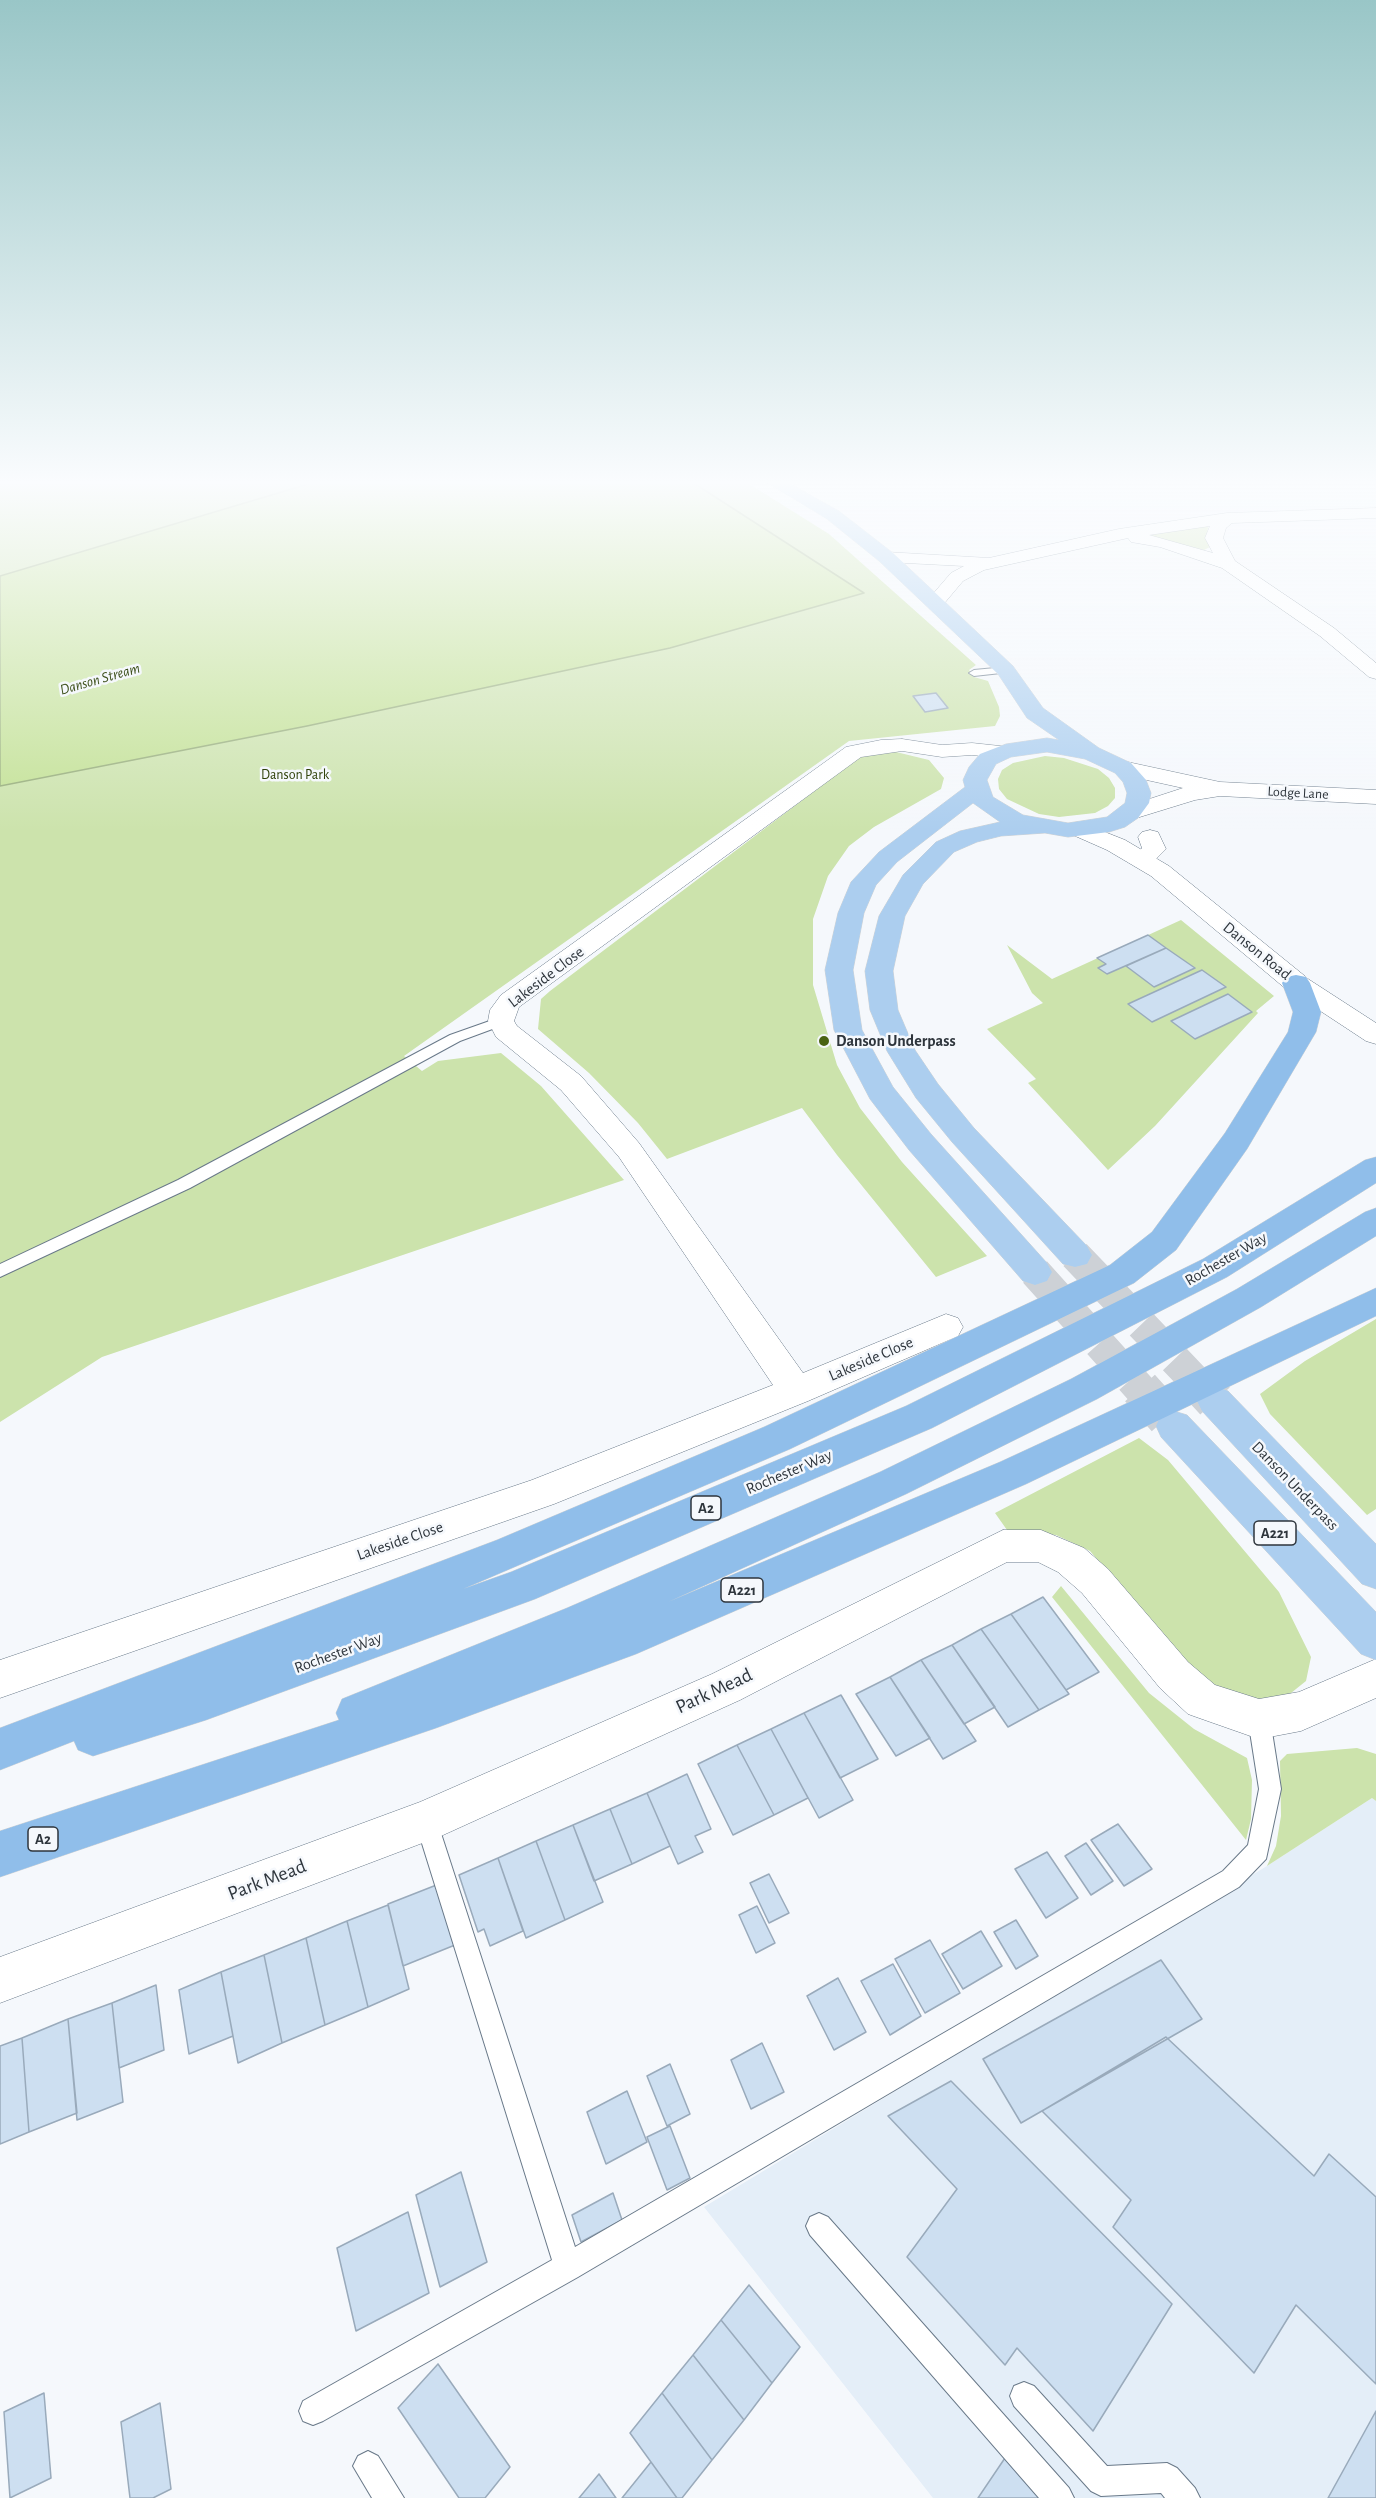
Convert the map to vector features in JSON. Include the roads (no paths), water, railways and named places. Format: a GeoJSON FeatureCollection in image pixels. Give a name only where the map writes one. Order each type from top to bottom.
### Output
{"type":"FeatureCollection","features":[{"type":"Feature","properties":{"kind":"highway"},"geometry":{"type":"LineString","coordinates":[[0,1749],[521,1548],[777,1438],[1122,1274],[1164,1241],[1236,1141],[1302,1032],[1307,1012],[1296,983]]}},
{"type":"Feature","properties":{"kind":"highway","name":"Rochester Way"},"geometry":{"type":"LineString","coordinates":[[0,1764],[206,1700],[521,1586],[919,1417],[1215,1268],[1376,1168]]}},
{"type":"Feature","properties":{"kind":"highway","name":"A2"},"geometry":{"type":"LineString","coordinates":[[0,1854],[86,1824],[581,1621],[893,1483],[1084,1389],[1249,1298],[1376,1220]]}},
{"type":"Feature","properties":{"kind":"highway","name":"A221"},"geometry":{"type":"LineString","coordinates":[[86,1824],[436,1708],[621,1641],[1013,1473],[1376,1300]]}},
{"type":"Feature","properties":{"kind":"main road"},"geometry":{"type":"LineString","coordinates":[[930,599],[1006,670],[1035,713],[1091,753],[1123,768],[1134,780],[1139,793],[1137,803],[1130,813],[1116,822],[1082,830],[1040,827],[1001,829],[969,836],[945,847],[912,880],[892,916],[879,971],[884,1010],[901,1051],[927,1091],[963,1135],[1075,1255]]}},
{"type":"Feature","properties":{"kind":"main road"},"geometry":{"type":"LineString","coordinates":[[1035,713],[1022,722],[1003,751],[980,767],[976,785],[904,844],[864,882],[851,913],[839,970],[848,1030],[881,1092],[920,1142],[1035,1272]]}},
{"type":"Feature","properties":{"kind":"main road"},"geometry":{"type":"LineString","coordinates":[[1003,751],[1047,745],[1091,753]]}},
{"type":"Feature","properties":{"kind":"main road"},"geometry":{"type":"LineString","coordinates":[[976,785],[984,801],[998,812],[1040,827]]}},
{"type":"Feature","properties":{"kind":"main road","name":"Danson Underpass"},"geometry":{"type":"LineString","coordinates":[[1215,1401],[1376,1571]]}},
{"type":"Feature","properties":{"kind":"main road","name":"A221"},"geometry":{"type":"LineString","coordinates":[[1174,1426],[1376,1641]]}},
{"type":"Feature","properties":{"kind":"street"},"geometry":{"type":"LineString","coordinates":[[934,602],[937,599]]}},
{"type":"Feature","properties":{"kind":"street"},"geometry":{"type":"LineString","coordinates":[[1278,599],[1327,632],[1376,673]]}},
{"type":"Feature","properties":{"kind":"street","name":"Lakeside Close"},"geometry":{"type":"LineString","coordinates":[[796,1391],[629,1150],[571,1083],[506,1031],[501,1021],[503,1010],[510,1001],[854,752],[880,746],[902,745],[942,751],[972,749],[1003,751]]}},
{"type":"Feature","properties":{"kind":"street"},"geometry":{"type":"LineString","coordinates":[[942,751],[976,785]]}},
{"type":"Feature","properties":{"kind":"street","name":"Lodge Lane"},"geometry":{"type":"LineString","coordinates":[[1123,768],[1221,789],[1376,797]]}},
{"type":"Feature","properties":{"kind":"street","name":"Lodge Lane"},"geometry":{"type":"LineString","coordinates":[[1130,813],[1191,794],[1221,789]]}},
{"type":"Feature","properties":{"kind":"street","name":"Danson Road"},"geometry":{"type":"LineString","coordinates":[[1082,830],[1146,848],[1296,983],[1376,1035]]}},
{"type":"Feature","properties":{"kind":"street","name":"Lakeside Close"},"geometry":{"type":"LineString","coordinates":[[0,1679],[541,1493],[796,1391],[946,1327]]}},
{"type":"Feature","properties":{"kind":"street","name":"Park Mead"},"geometry":{"type":"LineString","coordinates":[[0,1980],[426,1821],[726,1687],[1002,1546],[1041,1546],[1071,1560],[1095,1581],[1174,1675],[1202,1700],[1259,1719]]}},
{"type":"Feature","properties":{"kind":"street"},"geometry":{"type":"LineString","coordinates":[[1259,1719],[1301,1710],[1376,1678]]}},
{"type":"Feature","properties":{"kind":"lane"},"geometry":{"type":"LineString","coordinates":[[974,673],[1006,670]]}},
{"type":"Feature","properties":{"kind":"lane"},"geometry":{"type":"LineString","coordinates":[[0,1271],[184,1184],[455,1038],[501,1021]]}},
{"type":"Feature","properties":{"kind":"lane"},"geometry":{"type":"LineString","coordinates":[[313,2411],[699,2192],[1231,1879],[1258,1851],[1270,1789],[1259,1719]]}},
{"type":"Feature","properties":{"kind":"lane"},"geometry":{"type":"LineString","coordinates":[[426,1821],[568,2267]]}},
{"type":"Feature","properties":{"kind":"lane"},"geometry":{"type":"LineString","coordinates":[[819,2226],[1059,2498]]}},
{"type":"Feature","properties":{"kind":"lane"},"geometry":{"type":"LineString","coordinates":[[1024,2396],[1101,2481],[1167,2478],[1185,2498]]}},
{"type":"Feature","properties":{"kind":"lane"},"geometry":{"type":"LineString","coordinates":[[368,2466],[389,2498]]}},
{"type":"Feature","properties":{"kind":"water","name":"Danson Stream"},"geometry":{"type":"Polygon","coordinates":[[[0,599],[844,599],[670,648],[307,726],[0,786],[0,599]]]}},
{"type":"Feature","properties":{"kind":"tunnel"},"geometry":{"type":"LineString","coordinates":[[1075,1255],[1204,1390]]}},
{"type":"Feature","properties":{"kind":"tunnel"},"geometry":{"type":"LineString","coordinates":[[1035,1272],[1141,1390]]}},
{"type":"Feature","properties":{"kind":"tunnel"},"geometry":{"type":"LineString","coordinates":[[1140,1388],[1174,1426]]}},
{"type":"Feature","properties":{"kind":"tunnel"},"geometry":{"type":"LineString","coordinates":[[1203,1388],[1215,1401]]}},
{"type":"Feature","properties":{"kind":"place","name":"Danson Underpass"},"geometry":{"type":"Point","coordinates":[824,1041]}},
{"type":"Feature","properties":{"kind":"park label","name":"Danson Park"},"geometry":{"type":"Point","coordinates":[295,775]}}]}
